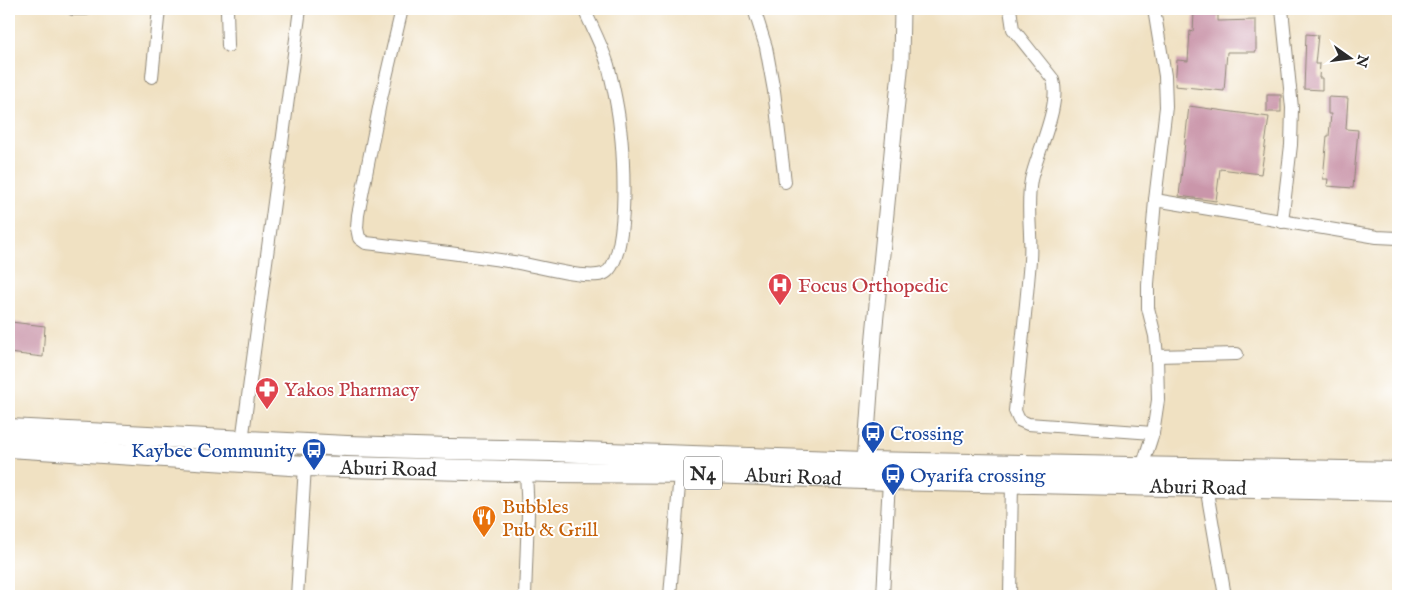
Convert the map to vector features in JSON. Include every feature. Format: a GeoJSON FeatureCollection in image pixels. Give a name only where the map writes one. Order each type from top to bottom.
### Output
{"type":"FeatureCollection","features":[{"type":"Feature","properties":{"kind":"highway","name":"Aburi Road"},"geometry":{"type":"LineString","coordinates":[[9,430],[347,446],[865,462],[1398,472]]}},
{"type":"Feature","properties":{"kind":"highway","name":"Aburi Road"},"geometry":{"type":"LineString","coordinates":[[9,447],[305,466],[526,472],[680,473],[889,480],[1398,491]]}},
{"type":"Feature","properties":{"kind":"highway"},"geometry":{"type":"LineString","coordinates":[[552,451],[552,472]]}},
{"type":"Feature","properties":{"kind":"street"},"geometry":{"type":"LineString","coordinates":[[152,77],[159,9]]}},
{"type":"Feature","properties":{"kind":"street"},"geometry":{"type":"LineString","coordinates":[[227,9],[228,46]]}},
{"type":"Feature","properties":{"kind":"street"},"geometry":{"type":"LineString","coordinates":[[242,441],[300,9]]}},
{"type":"Feature","properties":{"kind":"street"},"geometry":{"type":"LineString","coordinates":[[402,9],[380,103],[358,215],[357,228],[359,238],[366,243],[512,262],[581,274],[602,274],[609,271],[619,246],[624,206],[624,174],[620,128],[607,64],[584,9]]}},
{"type":"Feature","properties":{"kind":"street"},"geometry":{"type":"LineString","coordinates":[[754,9],[766,47],[786,182]]}},
{"type":"Feature","properties":{"kind":"street"},"geometry":{"type":"LineString","coordinates":[[865,462],[874,335],[901,61],[902,9]]}},
{"type":"Feature","properties":{"kind":"street"},"geometry":{"type":"LineString","coordinates":[[1010,9],[1014,29],[1052,78],[1055,85],[1055,95],[1043,144],[1031,179],[1029,194],[1030,258],[1014,411],[1019,420],[1028,424],[1153,433]]}},
{"type":"Feature","properties":{"kind":"street"},"geometry":{"type":"LineString","coordinates":[[1142,467],[1153,433],[1158,400],[1157,356],[1155,336],[1148,308],[1148,284],[1155,200],[1166,107],[1165,76],[1154,9]]}},
{"type":"Feature","properties":{"kind":"street"},"geometry":{"type":"LineString","coordinates":[[1282,9],[1292,108],[1291,145],[1282,222]]}},
{"type":"Feature","properties":{"kind":"street"},"geometry":{"type":"LineString","coordinates":[[1155,200],[1377,237],[1398,238]]}},
{"type":"Feature","properties":{"kind":"street"},"geometry":{"type":"LineString","coordinates":[[1157,356],[1237,354]]}},
{"type":"Feature","properties":{"kind":"street"},"geometry":{"type":"LineString","coordinates":[[297,596],[305,466]]}},
{"type":"Feature","properties":{"kind":"street"},"geometry":{"type":"LineString","coordinates":[[525,596],[528,514],[526,472]]}},
{"type":"Feature","properties":{"kind":"street"},"geometry":{"type":"LineString","coordinates":[[670,596],[680,473]]}},
{"type":"Feature","properties":{"kind":"street"},"geometry":{"type":"LineString","coordinates":[[883,596],[889,480]]}},
{"type":"Feature","properties":{"kind":"street"},"geometry":{"type":"LineString","coordinates":[[1010,596],[1012,482]]}},
{"type":"Feature","properties":{"kind":"street"},"geometry":{"type":"LineString","coordinates":[[1206,486],[1225,596]]}},
{"type":"Feature","properties":{"kind":"building"},"geometry":{"type":"Polygon","coordinates":[[[1194,13],[1218,15],[1218,21],[1256,20],[1256,52],[1227,52],[1224,91],[1175,86],[1177,60],[1188,61],[1190,31],[1193,32],[1194,13]]]}},
{"type":"Feature","properties":{"kind":"building"},"geometry":{"type":"Polygon","coordinates":[[[1306,34],[1318,35],[1315,64],[1320,64],[1319,78],[1322,78],[1322,90],[1304,89],[1306,34]]]}},
{"type":"Feature","properties":{"kind":"building"},"geometry":{"type":"Polygon","coordinates":[[[1267,95],[1281,95],[1281,112],[1267,112],[1267,95]]]}},
{"type":"Feature","properties":{"kind":"building"},"geometry":{"type":"Polygon","coordinates":[[[1328,97],[1348,98],[1346,129],[1358,130],[1353,188],[1327,186],[1328,179],[1323,179],[1331,114],[1328,114],[1328,97]]]}},
{"type":"Feature","properties":{"kind":"building"},"geometry":{"type":"Polygon","coordinates":[[[1189,106],[1269,117],[1261,174],[1220,169],[1216,201],[1179,196],[1189,106]]]}},
{"type":"Feature","properties":{"kind":"building"},"geometry":{"type":"Polygon","coordinates":[[[11,322],[45,326],[43,357],[9,353],[11,322]]]}},
{"type":"Feature","properties":{"kind":"place","name":"Focus Orthopedic"},"geometry":{"type":"Point","coordinates":[780,306]}},
{"type":"Feature","properties":{"kind":"place","name":"Yakos Pharmacy"},"geometry":{"type":"Point","coordinates":[267,410]}},
{"type":"Feature","properties":{"kind":"place","name":"Crossing"},"geometry":{"type":"Point","coordinates":[873,454]}},
{"type":"Feature","properties":{"kind":"place","name":"Kaybee Community"},"geometry":{"type":"Point","coordinates":[314,471]}},
{"type":"Feature","properties":{"kind":"place","name":"Oyarifa crossing"},"geometry":{"type":"Point","coordinates":[893,496]}},
{"type":"Feature","properties":{"kind":"place","name":"Bubbles Pub & Grill"},"geometry":{"type":"Point","coordinates":[484,538]}}]}
